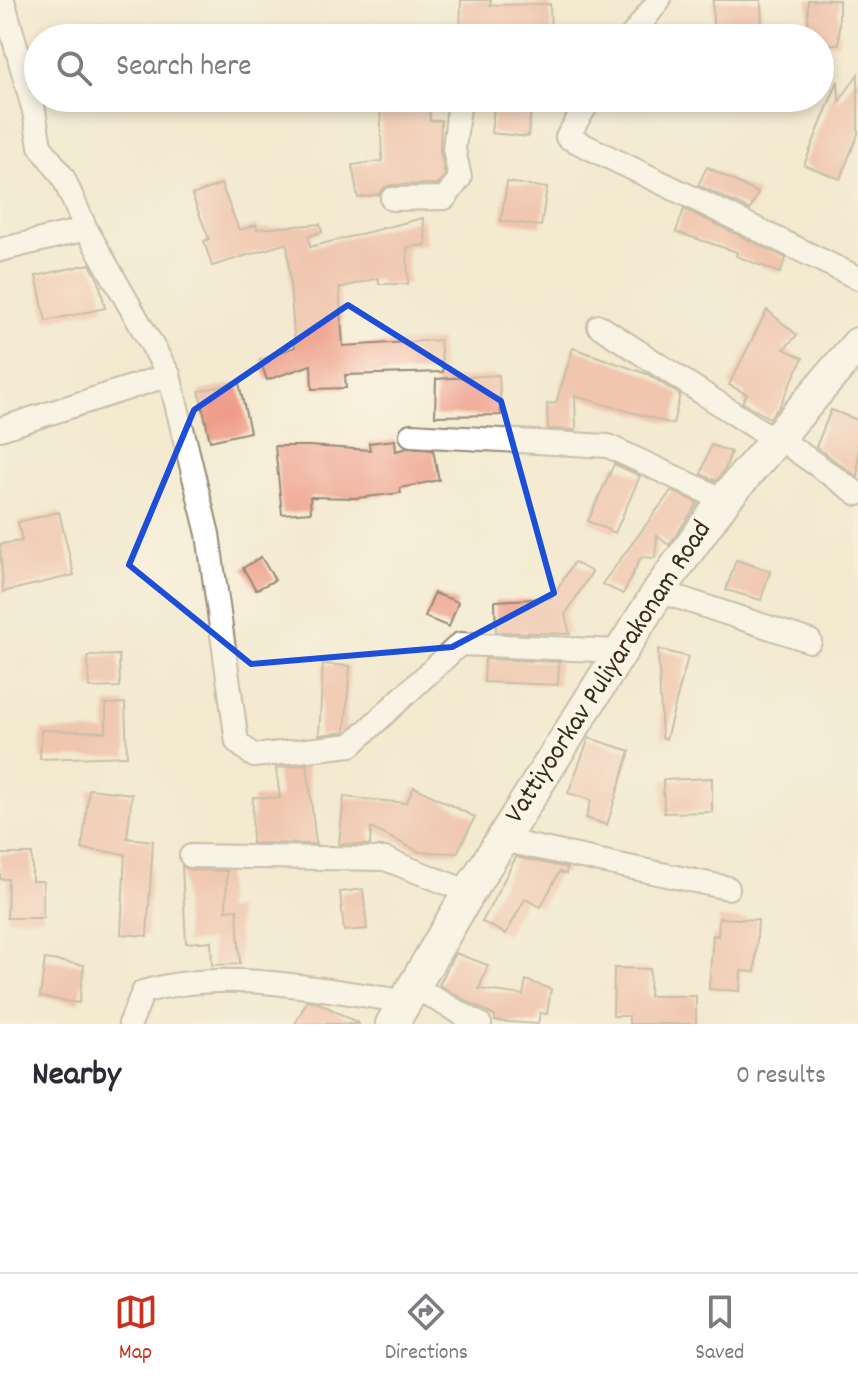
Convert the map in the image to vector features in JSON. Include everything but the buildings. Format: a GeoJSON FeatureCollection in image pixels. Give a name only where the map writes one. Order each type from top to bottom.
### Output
{"type":"FeatureCollection","features":[{"type":"Feature","properties":{"kind":"main road","name":"Vattiyoorkav Puliyarakonam Road"},"geometry":{"type":"LineString","coordinates":[[404,1004],[501,840],[659,591],[724,500],[858,344]]}},
{"type":"Feature","properties":{"kind":"street"},"geometry":{"type":"LineString","coordinates":[[3,0],[9,60],[24,91]]}},
{"type":"Feature","properties":{"kind":"street"},"geometry":{"type":"LineString","coordinates":[[641,24],[659,0]]}},
{"type":"Feature","properties":{"kind":"street"},"geometry":{"type":"LineString","coordinates":[[34,112],[40,146],[63,177],[86,229],[169,375],[208,534],[237,742],[254,756],[351,745],[460,644],[619,651]]}},
{"type":"Feature","properties":{"kind":"street"},"geometry":{"type":"LineString","coordinates":[[392,199],[445,198],[460,178],[454,149],[458,112]]}},
{"type":"Feature","properties":{"kind":"street"},"geometry":{"type":"LineString","coordinates":[[582,112],[567,137],[858,278]]}},
{"type":"Feature","properties":{"kind":"street"},"geometry":{"type":"LineString","coordinates":[[0,250],[86,229]]}},
{"type":"Feature","properties":{"kind":"street"},"geometry":{"type":"LineString","coordinates":[[599,326],[858,494]]}},
{"type":"Feature","properties":{"kind":"street"},"geometry":{"type":"LineString","coordinates":[[0,429],[169,375]]}},
{"type":"Feature","properties":{"kind":"street"},"geometry":{"type":"LineString","coordinates":[[411,435],[608,446],[724,500]]}},
{"type":"Feature","properties":{"kind":"street"},"geometry":{"type":"LineString","coordinates":[[659,591],[810,641]]}},
{"type":"Feature","properties":{"kind":"street"},"geometry":{"type":"LineString","coordinates":[[501,840],[728,888]]}},
{"type":"Feature","properties":{"kind":"street"},"geometry":{"type":"LineString","coordinates":[[191,856],[385,859],[469,892]]}},
{"type":"Feature","properties":{"kind":"street"},"geometry":{"type":"LineString","coordinates":[[130,1024],[143,992],[169,984],[240,980],[404,1004],[480,1024]]}},
{"type":"Feature","properties":{"kind":"highlighted area"},"geometry":{"type":"Polygon","coordinates":[[[348,305],[501,401],[554,593],[452,647],[251,664],[129,565],[194,410],[348,305]]]}}]}
